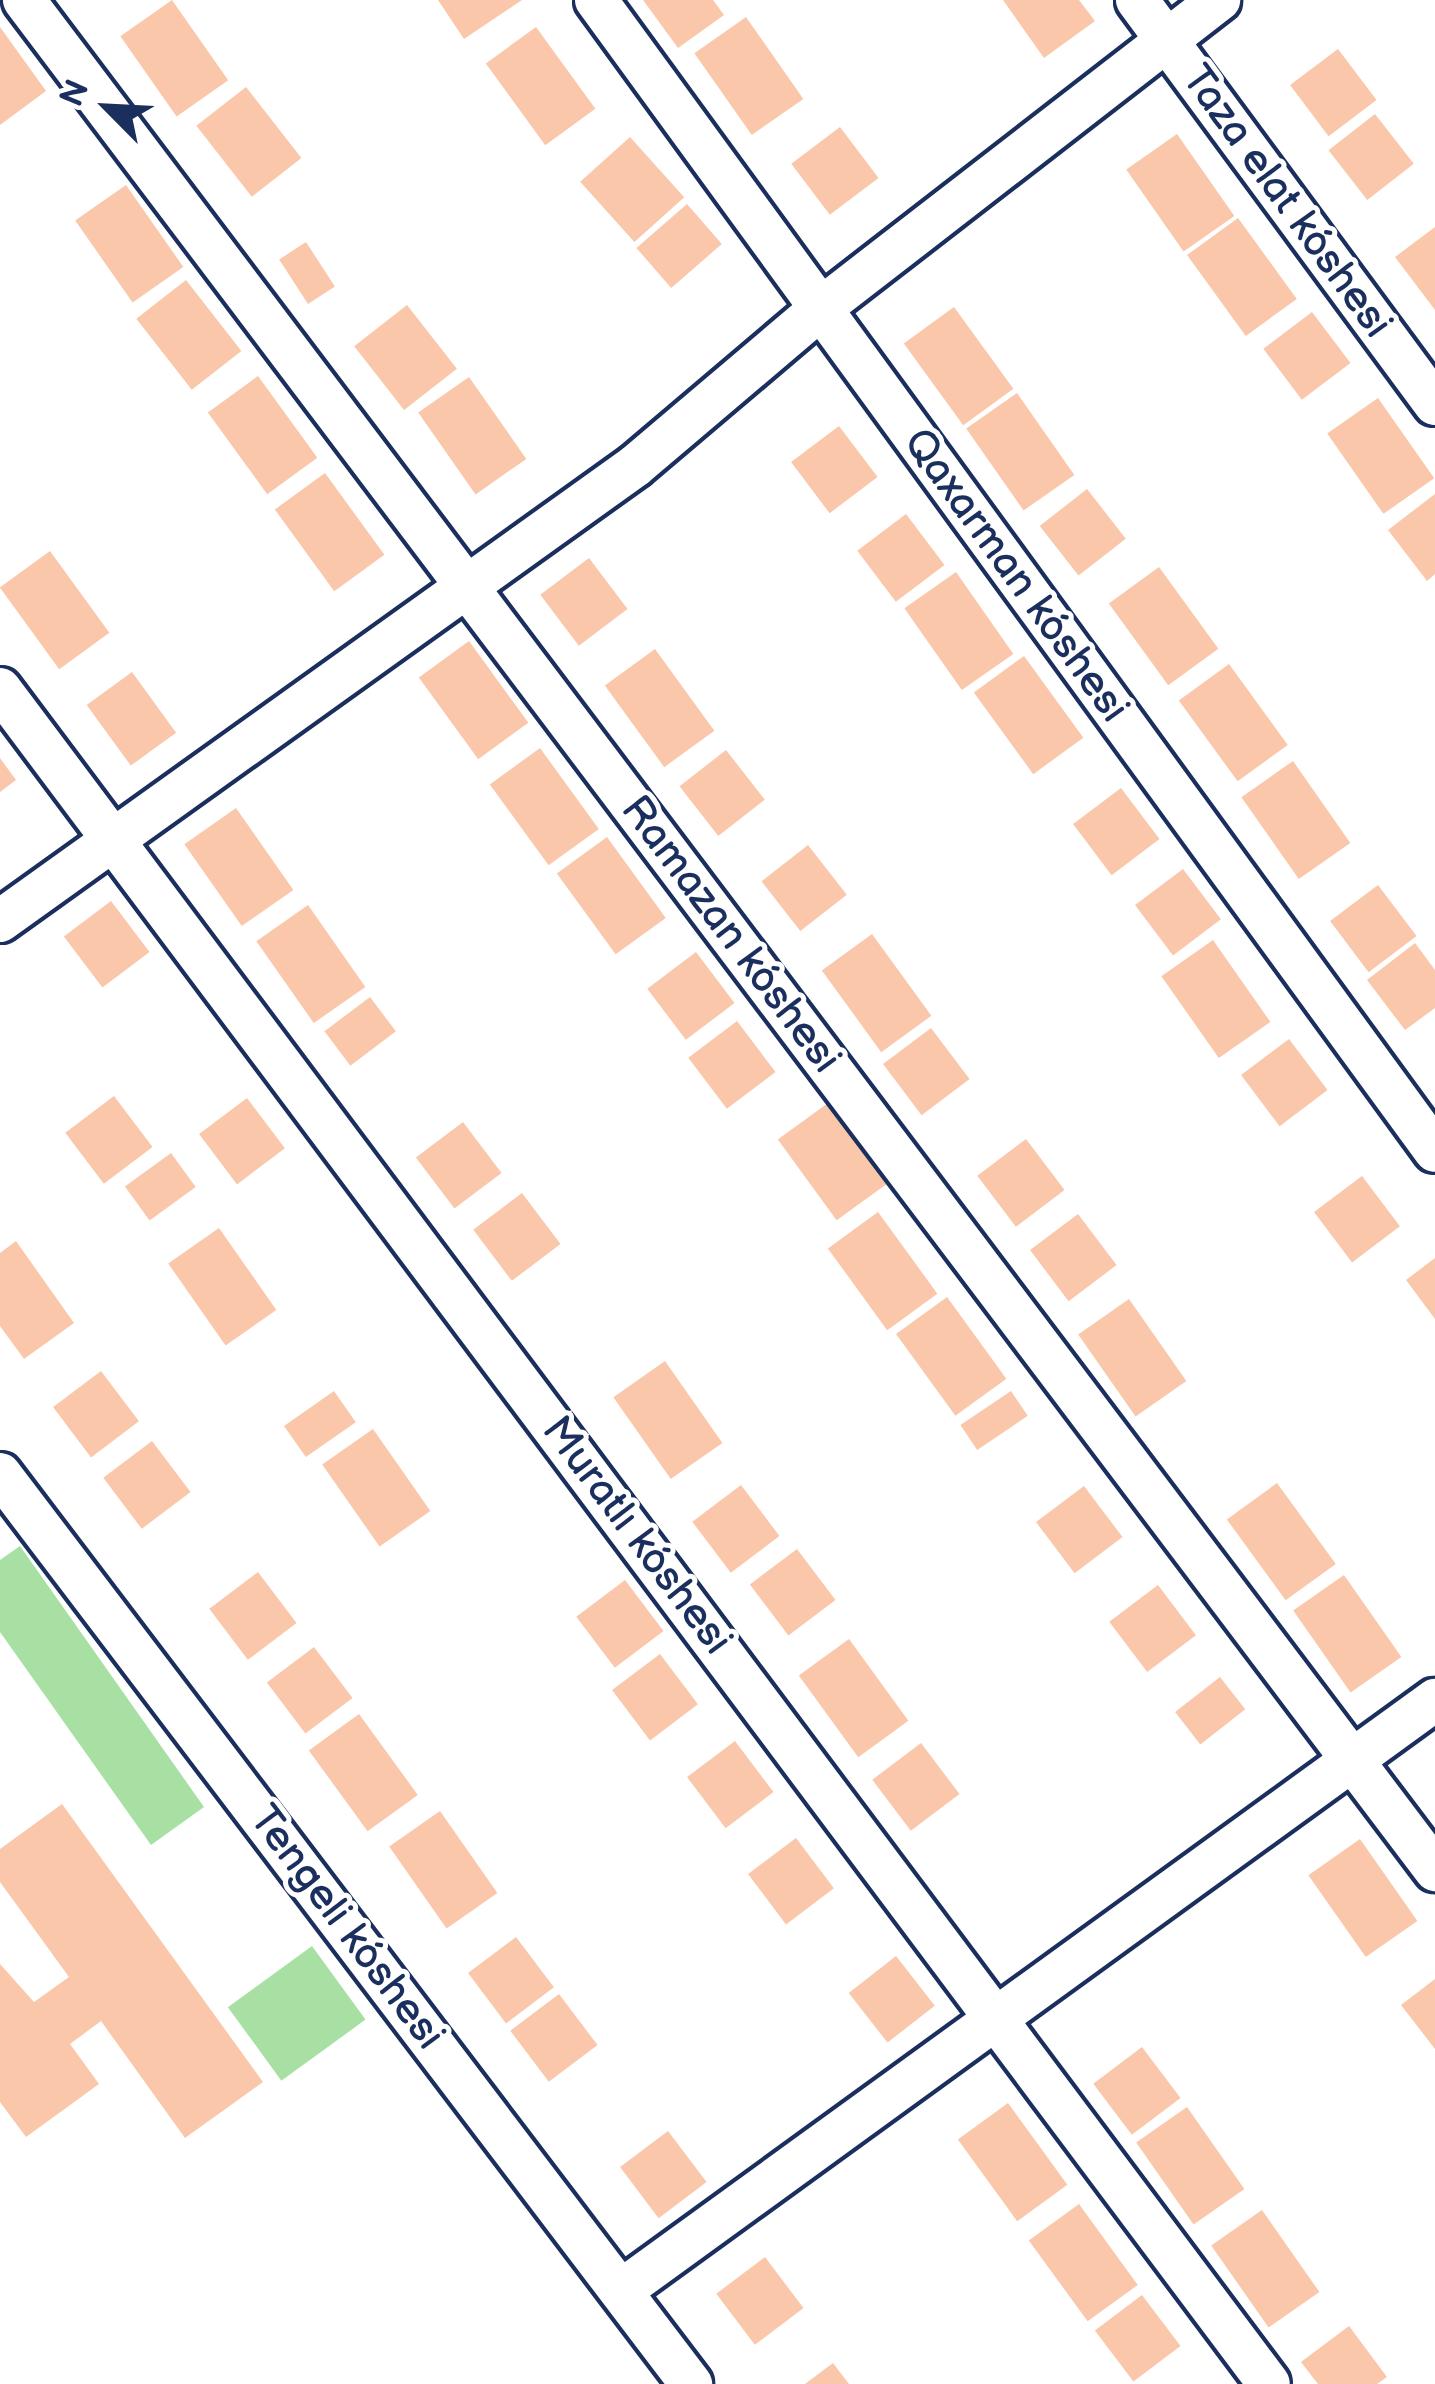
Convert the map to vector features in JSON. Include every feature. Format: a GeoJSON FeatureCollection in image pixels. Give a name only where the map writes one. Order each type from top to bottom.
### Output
{"type":"FeatureCollection","features":[{"type":"Feature","properties":{"kind":"street","name":"Ramazan kóshesi"},"geometry":{"type":"LineString","coordinates":[[24,0],[1435,1870]]}},
{"type":"Feature","properties":{"kind":"street","name":"Qaxarman kóshesi"},"geometry":{"type":"LineString","coordinates":[[596,0],[1435,1151]]}},
{"type":"Feature","properties":{"kind":"street","name":"Taza elat kóshesi"},"geometry":{"type":"LineString","coordinates":[[1137,0],[1435,404]]}},
{"type":"Feature","properties":{"kind":"street"},"geometry":{"type":"LineString","coordinates":[[0,921],[469,590],[635,466],[820,309],[1164,38],[1219,0]]}},
{"type":"Feature","properties":{"kind":"street","name":"Muratlı kóshesi"},"geometry":{"type":"LineString","coordinates":[[0,689],[1269,2384]]}},
{"type":"Feature","properties":{"kind":"street","name":"Tengeli kóshesi"},"geometry":{"type":"LineString","coordinates":[[0,1474],[691,2384]]}},
{"type":"Feature","properties":{"kind":"street"},"geometry":{"type":"LineString","coordinates":[[622,2290],[996,2014],[1435,1700]]}},
{"type":"Feature","properties":{"kind":"green space"},"geometry":{"type":"Polygon","coordinates":[[[20,1546],[204,1807],[151,1845],[0,1632],[0,1560],[20,1546]]]}},
{"type":"Feature","properties":{"kind":"green space"},"geometry":{"type":"Polygon","coordinates":[[[312,1946],[365,2020],[281,2081],[228,2007],[312,1946]]]}},
{"type":"Feature","properties":{"kind":"building"},"geometry":{"type":"Polygon","coordinates":[[[172,0],[228,80],[177,116],[120,36],[172,0]]]}},
{"type":"Feature","properties":{"kind":"building"},"geometry":{"type":"Polygon","coordinates":[[[438,0],[522,0],[464,39],[438,0]]]}},
{"type":"Feature","properties":{"kind":"building"},"geometry":{"type":"Polygon","coordinates":[[[643,0],[713,0],[724,15],[678,48],[643,0]]]}},
{"type":"Feature","properties":{"kind":"building"},"geometry":{"type":"Polygon","coordinates":[[[1003,0],[1079,0],[1095,21],[1044,58],[1003,0]]]}},
{"type":"Feature","properties":{"kind":"building"},"geometry":{"type":"Polygon","coordinates":[[[746,17],[803,99],[752,135],[694,53],[746,17]]]}},
{"type":"Feature","properties":{"kind":"building"},"geometry":{"type":"Polygon","coordinates":[[[0,27],[46,91],[0,125],[0,27]]]}},
{"type":"Feature","properties":{"kind":"building"},"geometry":{"type":"Polygon","coordinates":[[[536,27],[595,109],[545,145],[486,63],[536,27]]]}},
{"type":"Feature","properties":{"kind":"building"},"geometry":{"type":"Polygon","coordinates":[[[1338,49],[1377,100],[1329,136],[1290,85],[1338,49]]]}},
{"type":"Feature","properties":{"kind":"building"},"geometry":{"type":"Polygon","coordinates":[[[246,87],[301,158],[252,197],[196,126],[246,87]]]}},
{"type":"Feature","properties":{"kind":"building"},"geometry":{"type":"Polygon","coordinates":[[[1375,114],[1414,164],[1367,200],[1329,150],[1375,114]]]}},
{"type":"Feature","properties":{"kind":"building"},"geometry":{"type":"Polygon","coordinates":[[[840,127],[879,178],[830,215],[791,164],[840,127]]]}},
{"type":"Feature","properties":{"kind":"building"},"geometry":{"type":"Polygon","coordinates":[[[1177,134],[1234,216],[1184,251],[1126,170],[1177,134]]]}},
{"type":"Feature","properties":{"kind":"building"},"geometry":{"type":"Polygon","coordinates":[[[630,137],[684,197],[634,242],[580,182],[630,137]]]}},
{"type":"Feature","properties":{"kind":"building"},"geometry":{"type":"Polygon","coordinates":[[[126,185],[183,267],[133,302],[75,221],[126,185]]]}},
{"type":"Feature","properties":{"kind":"building"},"geometry":{"type":"Polygon","coordinates":[[[687,204],[722,244],[671,288],[636,248],[687,204]]]}},
{"type":"Feature","properties":{"kind":"building"},"geometry":{"type":"Polygon","coordinates":[[[1238,218],[1297,299],[1246,336],[1187,255],[1238,218]]]}},
{"type":"Feature","properties":{"kind":"building"},"geometry":{"type":"Polygon","coordinates":[[[1435,227],[1435,310],[1395,257],[1435,227]]]}},
{"type":"Feature","properties":{"kind":"building"},"geometry":{"type":"Polygon","coordinates":[[[306,242],[335,286],[308,304],[279,259],[306,242]]]}},
{"type":"Feature","properties":{"kind":"building"},"geometry":{"type":"Polygon","coordinates":[[[186,280],[241,351],[192,390],[136,319],[186,280]]]}},
{"type":"Feature","properties":{"kind":"building"},"geometry":{"type":"Polygon","coordinates":[[[407,305],[457,369],[404,410],[354,346],[407,305]]]}},
{"type":"Feature","properties":{"kind":"building"},"geometry":{"type":"Polygon","coordinates":[[[954,307],[1013,389],[963,425],[904,343],[954,307]]]}},
{"type":"Feature","properties":{"kind":"building"},"geometry":{"type":"Polygon","coordinates":[[[1312,312],[1351,363],[1302,400],[1263,349],[1312,312]]]}},
{"type":"Feature","properties":{"kind":"building"},"geometry":{"type":"Polygon","coordinates":[[[258,376],[317,458],[267,494],[208,412],[258,376]]]}},
{"type":"Feature","properties":{"kind":"building"},"geometry":{"type":"Polygon","coordinates":[[[469,377],[526,459],[476,494],[418,413],[469,377]]]}},
{"type":"Feature","properties":{"kind":"building"},"geometry":{"type":"Polygon","coordinates":[[[1017,393],[1074,475],[1024,510],[966,429],[1017,393]]]}},
{"type":"Feature","properties":{"kind":"building"},"geometry":{"type":"Polygon","coordinates":[[[1378,398],[1434,478],[1383,514],[1327,434],[1378,398]]]}},
{"type":"Feature","properties":{"kind":"building"},"geometry":{"type":"Polygon","coordinates":[[[839,426],[878,477],[830,513],[791,462],[839,426]]]}},
{"type":"Feature","properties":{"kind":"building"},"geometry":{"type":"Polygon","coordinates":[[[325,473],[384,555],[334,591],[275,509],[325,473]]]}},
{"type":"Feature","properties":{"kind":"building"},"geometry":{"type":"Polygon","coordinates":[[[1087,489],[1126,539],[1079,576],[1040,526],[1087,489]]]}},
{"type":"Feature","properties":{"kind":"building"},"geometry":{"type":"Polygon","coordinates":[[[1435,494],[1435,574],[1427,581],[1388,530],[1435,494]]]}},
{"type":"Feature","properties":{"kind":"building"},"geometry":{"type":"Polygon","coordinates":[[[906,514],[945,565],[896,602],[857,551],[906,514]]]}},
{"type":"Feature","properties":{"kind":"building"},"geometry":{"type":"Polygon","coordinates":[[[50,551],[109,633],[59,669],[0,588],[50,551]]]}},
{"type":"Feature","properties":{"kind":"building"},"geometry":{"type":"Polygon","coordinates":[[[589,558],[628,609],[579,646],[540,595],[589,558]]]}},
{"type":"Feature","properties":{"kind":"building"},"geometry":{"type":"Polygon","coordinates":[[[1159,567],[1218,649],[1168,685],[1109,603],[1159,567]]]}},
{"type":"Feature","properties":{"kind":"building"},"geometry":{"type":"Polygon","coordinates":[[[956,572],[1013,654],[962,690],[904,608],[956,572]]]}},
{"type":"Feature","properties":{"kind":"building"},"geometry":{"type":"Polygon","coordinates":[[[469,641],[528,723],[478,759],[419,677],[469,641]]]}},
{"type":"Feature","properties":{"kind":"building"},"geometry":{"type":"Polygon","coordinates":[[[655,649],[714,731],[664,767],[605,685],[655,649]]]}},
{"type":"Feature","properties":{"kind":"building"},"geometry":{"type":"Polygon","coordinates":[[[1024,656],[1083,738],[1033,774],[974,692],[1024,656]]]}},
{"type":"Feature","properties":{"kind":"building"},"geometry":{"type":"Polygon","coordinates":[[[1229,664],[1288,745],[1238,781],[1179,700],[1229,664]]]}},
{"type":"Feature","properties":{"kind":"building"},"geometry":{"type":"Polygon","coordinates":[[[132,672],[176,733],[131,766],[87,705],[132,672]]]}},
{"type":"Feature","properties":{"kind":"building"},"geometry":{"type":"Polygon","coordinates":[[[540,748],[599,829],[549,865],[490,784],[540,748]]]}},
{"type":"Feature","properties":{"kind":"building"},"geometry":{"type":"Polygon","coordinates":[[[726,750],[765,800],[718,836],[680,786],[726,750]]]}},
{"type":"Feature","properties":{"kind":"building"},"geometry":{"type":"Polygon","coordinates":[[[0,758],[16,780],[0,792],[0,758]]]}},
{"type":"Feature","properties":{"kind":"building"},"geometry":{"type":"Polygon","coordinates":[[[1293,761],[1350,843],[1299,879],[1241,797],[1293,761]]]}},
{"type":"Feature","properties":{"kind":"building"},"geometry":{"type":"Polygon","coordinates":[[[1121,788],[1160,839],[1112,875],[1073,824],[1121,788]]]}},
{"type":"Feature","properties":{"kind":"building"},"geometry":{"type":"Polygon","coordinates":[[[236,808],[293,890],[242,926],[184,844],[236,808]]]}},
{"type":"Feature","properties":{"kind":"building"},"geometry":{"type":"Polygon","coordinates":[[[607,837],[666,918],[616,954],[557,873],[607,837]]]}},
{"type":"Feature","properties":{"kind":"building"},"geometry":{"type":"Polygon","coordinates":[[[808,845],[847,895],[800,931],[762,881],[808,845]]]}},
{"type":"Feature","properties":{"kind":"building"},"geometry":{"type":"Polygon","coordinates":[[[1183,869],[1221,919],[1173,955],[1135,905],[1183,869]]]}},
{"type":"Feature","properties":{"kind":"building"},"geometry":{"type":"Polygon","coordinates":[[[1378,885],[1417,936],[1369,972],[1330,921],[1378,885]]]}},
{"type":"Feature","properties":{"kind":"building"},"geometry":{"type":"Polygon","coordinates":[[[111,901],[150,952],[102,988],[64,937],[111,901]]]}},
{"type":"Feature","properties":{"kind":"building"},"geometry":{"type":"Polygon","coordinates":[[[308,905],[365,987],[314,1023],[256,941],[308,905]]]}},
{"type":"Feature","properties":{"kind":"building"},"geometry":{"type":"Polygon","coordinates":[[[872,934],[931,1016],[881,1052],[822,970],[872,934]]]}},
{"type":"Feature","properties":{"kind":"building"},"geometry":{"type":"Polygon","coordinates":[[[1213,940],[1270,1022],[1219,1058],[1161,976],[1213,940]]]}},
{"type":"Feature","properties":{"kind":"building"},"geometry":{"type":"Polygon","coordinates":[[[1415,943],[1435,970],[1435,1008],[1405,1030],[1367,980],[1415,943]]]}},
{"type":"Feature","properties":{"kind":"building"},"geometry":{"type":"Polygon","coordinates":[[[696,952],[735,1003],[686,1040],[647,989],[696,952]]]}},
{"type":"Feature","properties":{"kind":"building"},"geometry":{"type":"Polygon","coordinates":[[[370,997],[396,1031],[350,1066],[324,1031],[370,997]]]}},
{"type":"Feature","properties":{"kind":"building"},"geometry":{"type":"Polygon","coordinates":[[[737,1021],[776,1072],[727,1109],[688,1058],[737,1021]]]}},
{"type":"Feature","properties":{"kind":"building"},"geometry":{"type":"Polygon","coordinates":[[[931,1028],[970,1079],[922,1115],[883,1064],[931,1028]]]}},
{"type":"Feature","properties":{"kind":"building"},"geometry":{"type":"Polygon","coordinates":[[[1289,1039],[1328,1090],[1280,1126],[1241,1075],[1289,1039]]]}},
{"type":"Feature","properties":{"kind":"building"},"geometry":{"type":"Polygon","coordinates":[[[114,1096],[153,1147],[104,1184],[65,1133],[114,1096]]]}},
{"type":"Feature","properties":{"kind":"building"},"geometry":{"type":"Polygon","coordinates":[[[247,1098],[285,1148],[237,1184],[199,1134],[247,1098]]]}},
{"type":"Feature","properties":{"kind":"building"},"geometry":{"type":"Polygon","coordinates":[[[828,1103],[887,1184],[837,1220],[778,1139],[828,1103]]]}},
{"type":"Feature","properties":{"kind":"building"},"geometry":{"type":"Polygon","coordinates":[[[463,1122],[502,1173],[454,1209],[416,1158],[463,1122]]]}},
{"type":"Feature","properties":{"kind":"building"},"geometry":{"type":"Polygon","coordinates":[[[1026,1139],[1065,1190],[1016,1227],[977,1176],[1026,1139]]]}},
{"type":"Feature","properties":{"kind":"building"},"geometry":{"type":"Polygon","coordinates":[[[171,1153],[196,1187],[150,1220],[125,1187],[171,1153]]]}},
{"type":"Feature","properties":{"kind":"building"},"geometry":{"type":"Polygon","coordinates":[[[1362,1176],[1400,1226],[1352,1262],[1314,1212],[1362,1176]]]}},
{"type":"Feature","properties":{"kind":"building"},"geometry":{"type":"Polygon","coordinates":[[[522,1193],[561,1244],[512,1281],[473,1230],[522,1193]]]}},
{"type":"Feature","properties":{"kind":"building"},"geometry":{"type":"Polygon","coordinates":[[[878,1212],[937,1294],[887,1330],[828,1248],[878,1212]]]}},
{"type":"Feature","properties":{"kind":"building"},"geometry":{"type":"Polygon","coordinates":[[[1078,1214],[1117,1265],[1069,1301],[1030,1250],[1078,1214]]]}},
{"type":"Feature","properties":{"kind":"building"},"geometry":{"type":"Polygon","coordinates":[[[219,1228],[276,1310],[226,1345],[168,1264],[219,1228]]]}},
{"type":"Feature","properties":{"kind":"building"},"geometry":{"type":"Polygon","coordinates":[[[16,1241],[74,1323],[24,1359],[0,1326],[0,1253],[16,1241]]]}},
{"type":"Feature","properties":{"kind":"building"},"geometry":{"type":"Polygon","coordinates":[[[1435,1258],[1435,1319],[1406,1280],[1435,1258]]]}},
{"type":"Feature","properties":{"kind":"building"},"geometry":{"type":"Polygon","coordinates":[[[947,1297],[1006,1379],[955,1416],[896,1334],[947,1297]]]}},
{"type":"Feature","properties":{"kind":"building"},"geometry":{"type":"Polygon","coordinates":[[[1129,1299],[1186,1381],[1136,1416],[1078,1335],[1129,1299]]]}},
{"type":"Feature","properties":{"kind":"building"},"geometry":{"type":"Polygon","coordinates":[[[665,1361],[722,1443],[671,1479],[613,1397],[665,1361]]]}},
{"type":"Feature","properties":{"kind":"building"},"geometry":{"type":"Polygon","coordinates":[[[101,1371],[139,1421],[91,1457],[53,1407],[101,1371]]]}},
{"type":"Feature","properties":{"kind":"building"},"geometry":{"type":"Polygon","coordinates":[[[334,1391],[356,1422],[306,1457],[284,1426],[334,1391]]]}},
{"type":"Feature","properties":{"kind":"building"},"geometry":{"type":"Polygon","coordinates":[[[1011,1391],[1028,1416],[977,1450],[960,1425],[1011,1391]]]}},
{"type":"Feature","properties":{"kind":"building"},"geometry":{"type":"Polygon","coordinates":[[[373,1429],[430,1511],[380,1546],[322,1465],[373,1429]]]}},
{"type":"Feature","properties":{"kind":"building"},"geometry":{"type":"Polygon","coordinates":[[[152,1441],[191,1492],[142,1529],[103,1478],[152,1441]]]}},
{"type":"Feature","properties":{"kind":"building"},"geometry":{"type":"Polygon","coordinates":[[[1277,1483],[1336,1564],[1286,1600],[1227,1519],[1277,1483]]]}},
{"type":"Feature","properties":{"kind":"building"},"geometry":{"type":"Polygon","coordinates":[[[741,1485],[780,1536],[731,1573],[692,1522],[741,1485]]]}},
{"type":"Feature","properties":{"kind":"building"},"geometry":{"type":"Polygon","coordinates":[[[1084,1486],[1123,1537],[1075,1573],[1036,1522],[1084,1486]]]}},
{"type":"Feature","properties":{"kind":"building"},"geometry":{"type":"Polygon","coordinates":[[[797,1549],[836,1600],[788,1636],[750,1585],[797,1549]]]}},
{"type":"Feature","properties":{"kind":"building"},"geometry":{"type":"Polygon","coordinates":[[[258,1572],[297,1623],[248,1660],[209,1609],[258,1572]]]}},
{"type":"Feature","properties":{"kind":"building"},"geometry":{"type":"Polygon","coordinates":[[[1344,1575],[1401,1657],[1351,1692],[1293,1611],[1344,1575]]]}},
{"type":"Feature","properties":{"kind":"building"},"geometry":{"type":"Polygon","coordinates":[[[625,1580],[664,1631],[615,1668],[576,1617],[625,1580]]]}},
{"type":"Feature","properties":{"kind":"building"},"geometry":{"type":"Polygon","coordinates":[[[1158,1585],[1196,1635],[1147,1672],[1109,1622],[1158,1585]]]}},
{"type":"Feature","properties":{"kind":"building"},"geometry":{"type":"Polygon","coordinates":[[[849,1639],[908,1721],[858,1757],[799,1675],[849,1639]]]}},
{"type":"Feature","properties":{"kind":"building"},"geometry":{"type":"Polygon","coordinates":[[[314,1647],[353,1698],[305,1734],[267,1683],[314,1647]]]}},
{"type":"Feature","properties":{"kind":"building"},"geometry":{"type":"Polygon","coordinates":[[[660,1654],[698,1704],[650,1740],[612,1690],[660,1654]]]}},
{"type":"Feature","properties":{"kind":"building"},"geometry":{"type":"Polygon","coordinates":[[[1220,1677],[1245,1709],[1200,1744],[1175,1712],[1220,1677]]]}},
{"type":"Feature","properties":{"kind":"building"},"geometry":{"type":"Polygon","coordinates":[[[359,1714],[418,1795],[368,1831],[309,1750],[359,1714]]]}},
{"type":"Feature","properties":{"kind":"building"},"geometry":{"type":"Polygon","coordinates":[[[735,1741],[774,1792],[726,1828],[687,1777],[735,1741]]]}},
{"type":"Feature","properties":{"kind":"building"},"geometry":{"type":"Polygon","coordinates":[[[921,1743],[960,1794],[911,1831],[872,1780],[921,1743]]]}},
{"type":"Feature","properties":{"kind":"building"},"geometry":{"type":"Polygon","coordinates":[[[62,1804],[263,2082],[185,2138],[101,2021],[70,2044],[99,2084],[26,2137],[0,2102],[0,1964],[34,2002],[69,1977],[0,1882],[0,1849],[62,1804]]]}},
{"type":"Feature","properties":{"kind":"building"},"geometry":{"type":"Polygon","coordinates":[[[440,1811],[497,1893],[447,1928],[389,1847],[440,1811]]]}},
{"type":"Feature","properties":{"kind":"building"},"geometry":{"type":"Polygon","coordinates":[[[796,1838],[834,1888],[786,1924],[748,1874],[796,1838]]]}},
{"type":"Feature","properties":{"kind":"building"},"geometry":{"type":"Polygon","coordinates":[[[1360,1839],[1417,1921],[1366,1957],[1308,1875],[1360,1839]]]}},
{"type":"Feature","properties":{"kind":"building"},"geometry":{"type":"Polygon","coordinates":[[[516,1937],[554,1987],[506,2023],[468,1973],[516,1937]]]}},
{"type":"Feature","properties":{"kind":"building"},"geometry":{"type":"Polygon","coordinates":[[[896,1956],[935,2006],[888,2043],[849,1993],[896,1956]]]}},
{"type":"Feature","properties":{"kind":"building"},"geometry":{"type":"Polygon","coordinates":[[[1435,1979],[1435,2049],[1401,2005],[1435,1979]]]}},
{"type":"Feature","properties":{"kind":"building"},"geometry":{"type":"Polygon","coordinates":[[[559,1994],[598,2045],[549,2082],[510,2031],[559,1994]]]}},
{"type":"Feature","properties":{"kind":"building"},"geometry":{"type":"Polygon","coordinates":[[[1142,2047],[1181,2098],[1132,2135],[1093,2084],[1142,2047]]]}},
{"type":"Feature","properties":{"kind":"building"},"geometry":{"type":"Polygon","coordinates":[[[1008,2103],[1067,2185],[1017,2221],[958,2139],[1008,2103]]]}},
{"type":"Feature","properties":{"kind":"building"},"geometry":{"type":"Polygon","coordinates":[[[1187,2107],[1244,2189],[1194,2224],[1136,2143],[1187,2107]]]}},
{"type":"Feature","properties":{"kind":"building"},"geometry":{"type":"Polygon","coordinates":[[[668,2131],[707,2182],[659,2218],[620,2167],[668,2131]]]}},
{"type":"Feature","properties":{"kind":"building"},"geometry":{"type":"Polygon","coordinates":[[[1079,2204],[1138,2285],[1088,2321],[1029,2240],[1079,2204]]]}},
{"type":"Feature","properties":{"kind":"building"},"geometry":{"type":"Polygon","coordinates":[[[1262,2210],[1319,2292],[1269,2327],[1211,2246],[1262,2210]]]}},
{"type":"Feature","properties":{"kind":"building"},"geometry":{"type":"Polygon","coordinates":[[[765,2257],[804,2308],[755,2345],[716,2294],[765,2257]]]}},
{"type":"Feature","properties":{"kind":"building"},"geometry":{"type":"Polygon","coordinates":[[[1142,2295],[1181,2346],[1133,2382],[1095,2331],[1142,2295]]]}},
{"type":"Feature","properties":{"kind":"building"},"geometry":{"type":"Polygon","coordinates":[[[1349,2326],[1387,2377],[1377,2384],[1318,2384],[1301,2362],[1349,2326]]]}},
{"type":"Feature","properties":{"kind":"building"},"geometry":{"type":"Polygon","coordinates":[[[833,2363],[849,2384],[805,2384],[833,2363]]]}}]}
